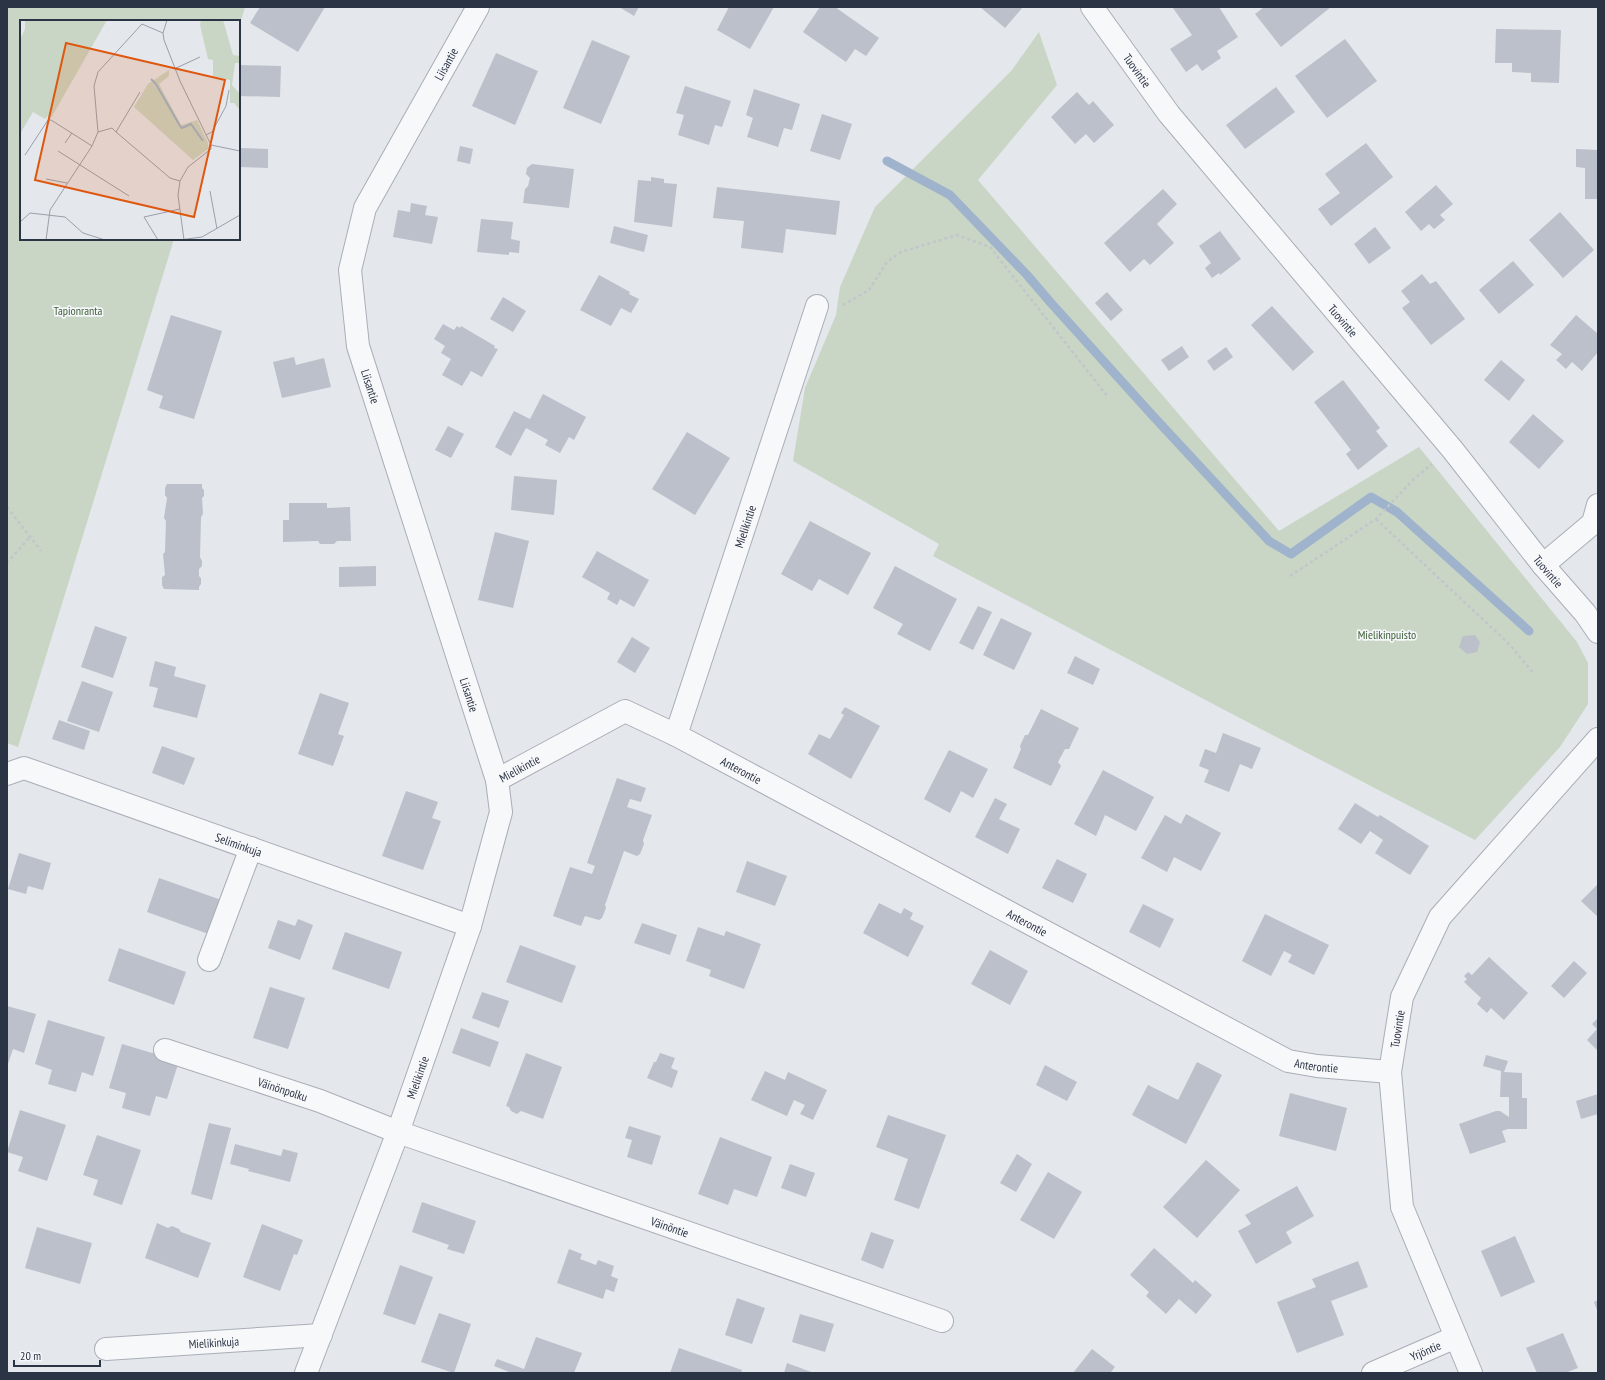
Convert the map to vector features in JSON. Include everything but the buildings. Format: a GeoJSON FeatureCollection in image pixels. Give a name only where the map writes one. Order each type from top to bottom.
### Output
{"type":"FeatureCollection","features":[{"type":"Feature","properties":{"kind":"street","name":"Liisantie"},"geometry":{"type":"LineString","coordinates":[[478,7],[365,208],[350,270],[358,346],[497,780]]}},
{"type":"Feature","properties":{"kind":"street","name":"Tuovintie"},"geometry":{"type":"LineString","coordinates":[[1092,7],[1169,114],[1452,449],[1543,565],[1585,613],[1598,632]]}},
{"type":"Feature","properties":{"kind":"street","name":"Mielikintie"},"geometry":{"type":"LineString","coordinates":[[306,1373],[398,1132],[470,926],[501,812],[497,780],[626,711],[676,735],[817,306]]}},
{"type":"Feature","properties":{"kind":"street"},"geometry":{"type":"LineString","coordinates":[[1543,565],[1593,523],[1598,505]]}},
{"type":"Feature","properties":{"kind":"street","name":"Anterontie"},"geometry":{"type":"LineString","coordinates":[[676,735],[1288,1061],[1317,1066],[1390,1072]]}},
{"type":"Feature","properties":{"kind":"street","name":"Tuovintie"},"geometry":{"type":"LineString","coordinates":[[1472,1373],[1402,1207],[1390,1072],[1402,997],[1440,917],[1598,739]]}},
{"type":"Feature","properties":{"kind":"street","name":"Seliminkuja"},"geometry":{"type":"LineString","coordinates":[[7,774],[24,768],[470,926]]}},
{"type":"Feature","properties":{"kind":"street"},"geometry":{"type":"LineString","coordinates":[[209,960],[251,848]]}},
{"type":"Feature","properties":{"kind":"street","name":"Väinönpolku"},"geometry":{"type":"LineString","coordinates":[[165,1050],[320,1101],[398,1132]]}},
{"type":"Feature","properties":{"kind":"street","name":"Väinöntie"},"geometry":{"type":"LineString","coordinates":[[398,1132],[942,1321]]}},
{"type":"Feature","properties":{"kind":"street","name":"Mielikinkuja"},"geometry":{"type":"LineString","coordinates":[[106,1349],[321,1335]]}},
{"type":"Feature","properties":{"kind":"street","name":"Yrjöntie"},"geometry":{"type":"LineString","coordinates":[[1373,1373],[1456,1337]]}},
{"type":"Feature","properties":{"kind":"path"},"geometry":{"type":"LineString","coordinates":[[817,306],[832,309],[848,304],[869,290],[887,262],[900,252],[957,235],[990,247],[1108,397]]}},
{"type":"Feature","properties":{"kind":"path"},"geometry":{"type":"LineString","coordinates":[[1290,576],[1376,519],[1414,479],[1452,449]]}},
{"type":"Feature","properties":{"kind":"path"},"geometry":{"type":"LineString","coordinates":[[7,507],[41,551]]}},
{"type":"Feature","properties":{"kind":"path"},"geometry":{"type":"LineString","coordinates":[[1376,519],[1510,645],[1534,674]]}},
{"type":"Feature","properties":{"kind":"path"},"geometry":{"type":"LineString","coordinates":[[7,563],[30,537]]}},
{"type":"Feature","properties":{"kind":"green space","name":"Tapionranta"},"geometry":{"type":"Polygon","coordinates":[[[7,7],[245,7],[240,24],[240,20],[20,20],[20,240],[174,240],[18,747],[7,743],[7,7]]]}},
{"type":"Feature","properties":{"kind":"green space","name":"Mielikinpuisto"},"geometry":{"type":"Polygon","coordinates":[[[1039,32],[1057,85],[978,180],[1279,531],[1419,447],[1577,642],[1588,663],[1588,704],[1560,747],[1475,840],[933,556],[939,544],[793,461],[805,388],[836,315],[840,287],[875,207],[1012,70],[1039,32]]]}},
{"type":"Feature","properties":{"kind":"waterway"},"geometry":{"type":"LineString","coordinates":[[887,161],[950,195],[1027,275],[1153,416],[1269,541],[1291,554],[1371,497],[1397,512],[1529,631]]}}]}
